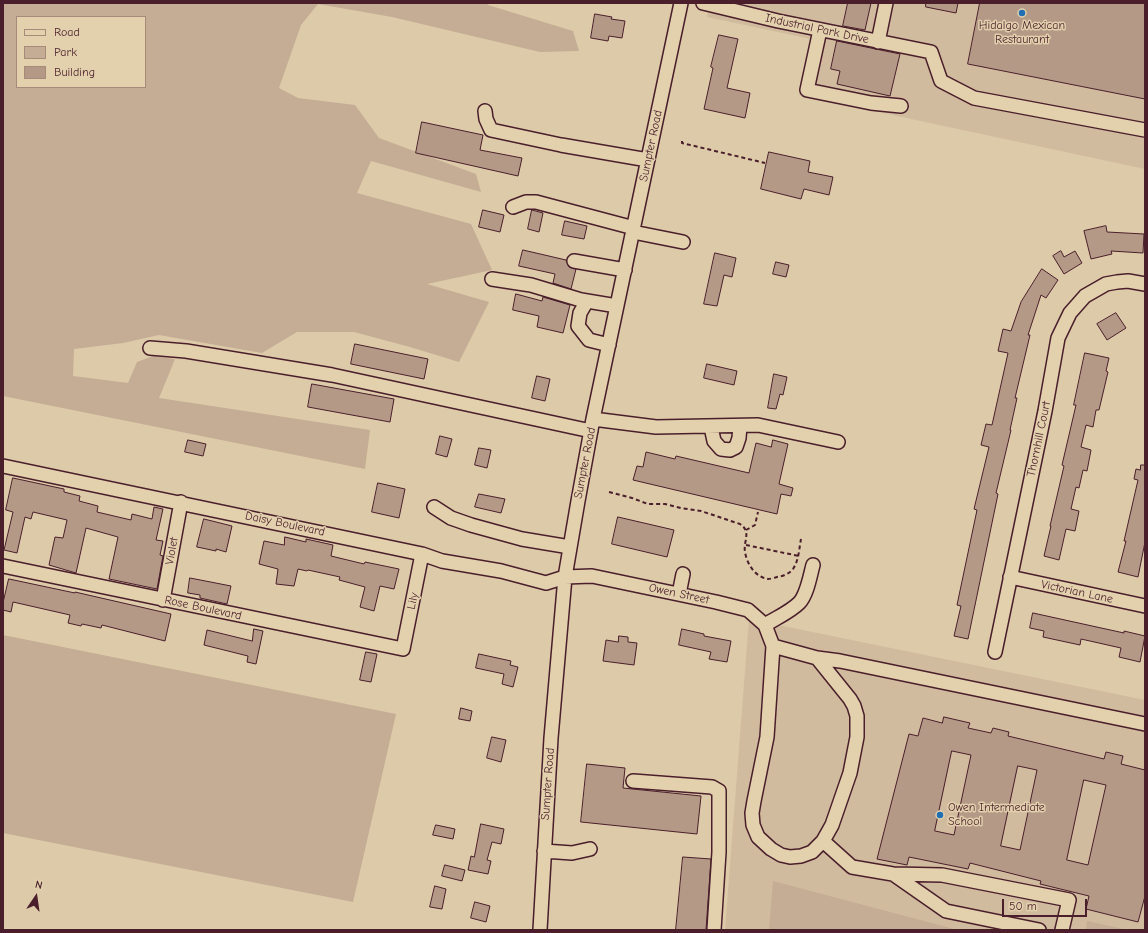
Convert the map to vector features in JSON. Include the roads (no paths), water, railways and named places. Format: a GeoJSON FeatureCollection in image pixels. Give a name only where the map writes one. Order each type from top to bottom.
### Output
{"type":"FeatureCollection","features":[{"type":"Feature","properties":{"kind":"street","name":"Sumpter Road"},"geometry":{"type":"LineString","coordinates":[[540,930],[551,738],[565,577],[592,425],[681,3]]}},
{"type":"Feature","properties":{"kind":"street","name":"Industrial Park Drive"},"geometry":{"type":"LineString","coordinates":[[703,3],[820,30],[931,52],[941,82],[974,98],[1145,130]]}},
{"type":"Feature","properties":{"kind":"street"},"geometry":{"type":"LineString","coordinates":[[878,42],[886,3]]}},
{"type":"Feature","properties":{"kind":"street"},"geometry":{"type":"LineString","coordinates":[[820,30],[807,90],[870,103],[901,106]]}},
{"type":"Feature","properties":{"kind":"street"},"geometry":{"type":"LineString","coordinates":[[485,111],[486,119],[491,130],[561,145],[648,160]]}},
{"type":"Feature","properties":{"kind":"street"},"geometry":{"type":"LineString","coordinates":[[513,207],[526,202],[536,202],[634,230],[683,242]]}},
{"type":"Feature","properties":{"kind":"street"},"geometry":{"type":"LineString","coordinates":[[574,261],[625,270]]}},
{"type":"Feature","properties":{"kind":"street"},"geometry":{"type":"LineString","coordinates":[[492,279],[531,285],[587,301],[617,306]]}},
{"type":"Feature","properties":{"kind":"street","name":"Thornhill Court"},"geometry":{"type":"LineString","coordinates":[[995,652],[1045,410],[1058,338],[1070,313],[1085,296],[1106,284],[1128,281],[1145,284]]}},
{"type":"Feature","properties":{"kind":"street"},"geometry":{"type":"LineString","coordinates":[[587,301],[580,313],[578,326],[590,340],[609,345]]}},
{"type":"Feature","properties":{"kind":"street"},"geometry":{"type":"LineString","coordinates":[[150,348],[186,351],[332,375],[592,425],[656,427],[758,425],[838,442]]}},
{"type":"Feature","properties":{"kind":"street"},"geometry":{"type":"LineString","coordinates":[[711,427],[714,441],[721,449],[730,450],[736,447],[739,438],[740,426]]}},
{"type":"Feature","properties":{"kind":"street","name":"Daisy Boulevard"},"geometry":{"type":"LineString","coordinates":[[3,466],[181,502],[422,554],[442,561],[501,571],[546,582],[565,577]]}},
{"type":"Feature","properties":{"kind":"street","name":"Violet"},"geometry":{"type":"LineString","coordinates":[[163,600],[181,502]]}},
{"type":"Feature","properties":{"kind":"street"},"geometry":{"type":"LineString","coordinates":[[434,507],[451,518],[471,525],[522,539],[570,547]]}},
{"type":"Feature","properties":{"kind":"street","name":"Lily"},"geometry":{"type":"LineString","coordinates":[[403,649],[422,554]]}},
{"type":"Feature","properties":{"kind":"street"},"geometry":{"type":"LineString","coordinates":[[765,625],[787,612],[800,602],[808,584],[813,565]]}},
{"type":"Feature","properties":{"kind":"street","name":"Rose Boulevard"},"geometry":{"type":"LineString","coordinates":[[3,566],[403,649]]}},
{"type":"Feature","properties":{"kind":"street"},"geometry":{"type":"LineString","coordinates":[[679,594],[684,574]]}},
{"type":"Feature","properties":{"kind":"street","name":"Owen Street"},"geometry":{"type":"LineString","coordinates":[[565,577],[592,576],[748,610],[765,625],[773,646]]}},
{"type":"Feature","properties":{"kind":"street","name":"Victorian Lane"},"geometry":{"type":"LineString","coordinates":[[1010,577],[1145,606]]}},
{"type":"Feature","properties":{"kind":"street"},"geometry":{"type":"LineString","coordinates":[[817,658],[854,706],[857,716],[857,737],[850,773],[834,819],[823,841],[812,852],[801,856],[790,857],[781,855],[771,849],[758,836],[753,825],[752,813],[767,737],[773,646],[817,658],[840,661],[1145,724]]}},
{"type":"Feature","properties":{"kind":"street"},"geometry":{"type":"LineString","coordinates":[[633,780],[712,787],[719,791],[719,852],[714,930]]}},
{"type":"Feature","properties":{"kind":"street"},"geometry":{"type":"LineString","coordinates":[[823,841],[852,867],[893,874],[942,875],[1069,900],[1062,930]]}},
{"type":"Feature","properties":{"kind":"street"},"geometry":{"type":"LineString","coordinates":[[544,851],[572,853],[590,849]]}},
{"type":"Feature","properties":{"kind":"street"},"geometry":{"type":"LineString","coordinates":[[893,874],[946,912],[1039,930]]}},
{"type":"Feature","properties":{"kind":"place","name":"Hidalgo Mexican Restaurant"},"geometry":{"type":"Point","coordinates":[1022,13]}},
{"type":"Feature","properties":{"kind":"place","name":"Owen Intermediate School"},"geometry":{"type":"Point","coordinates":[940,815]}}]}
